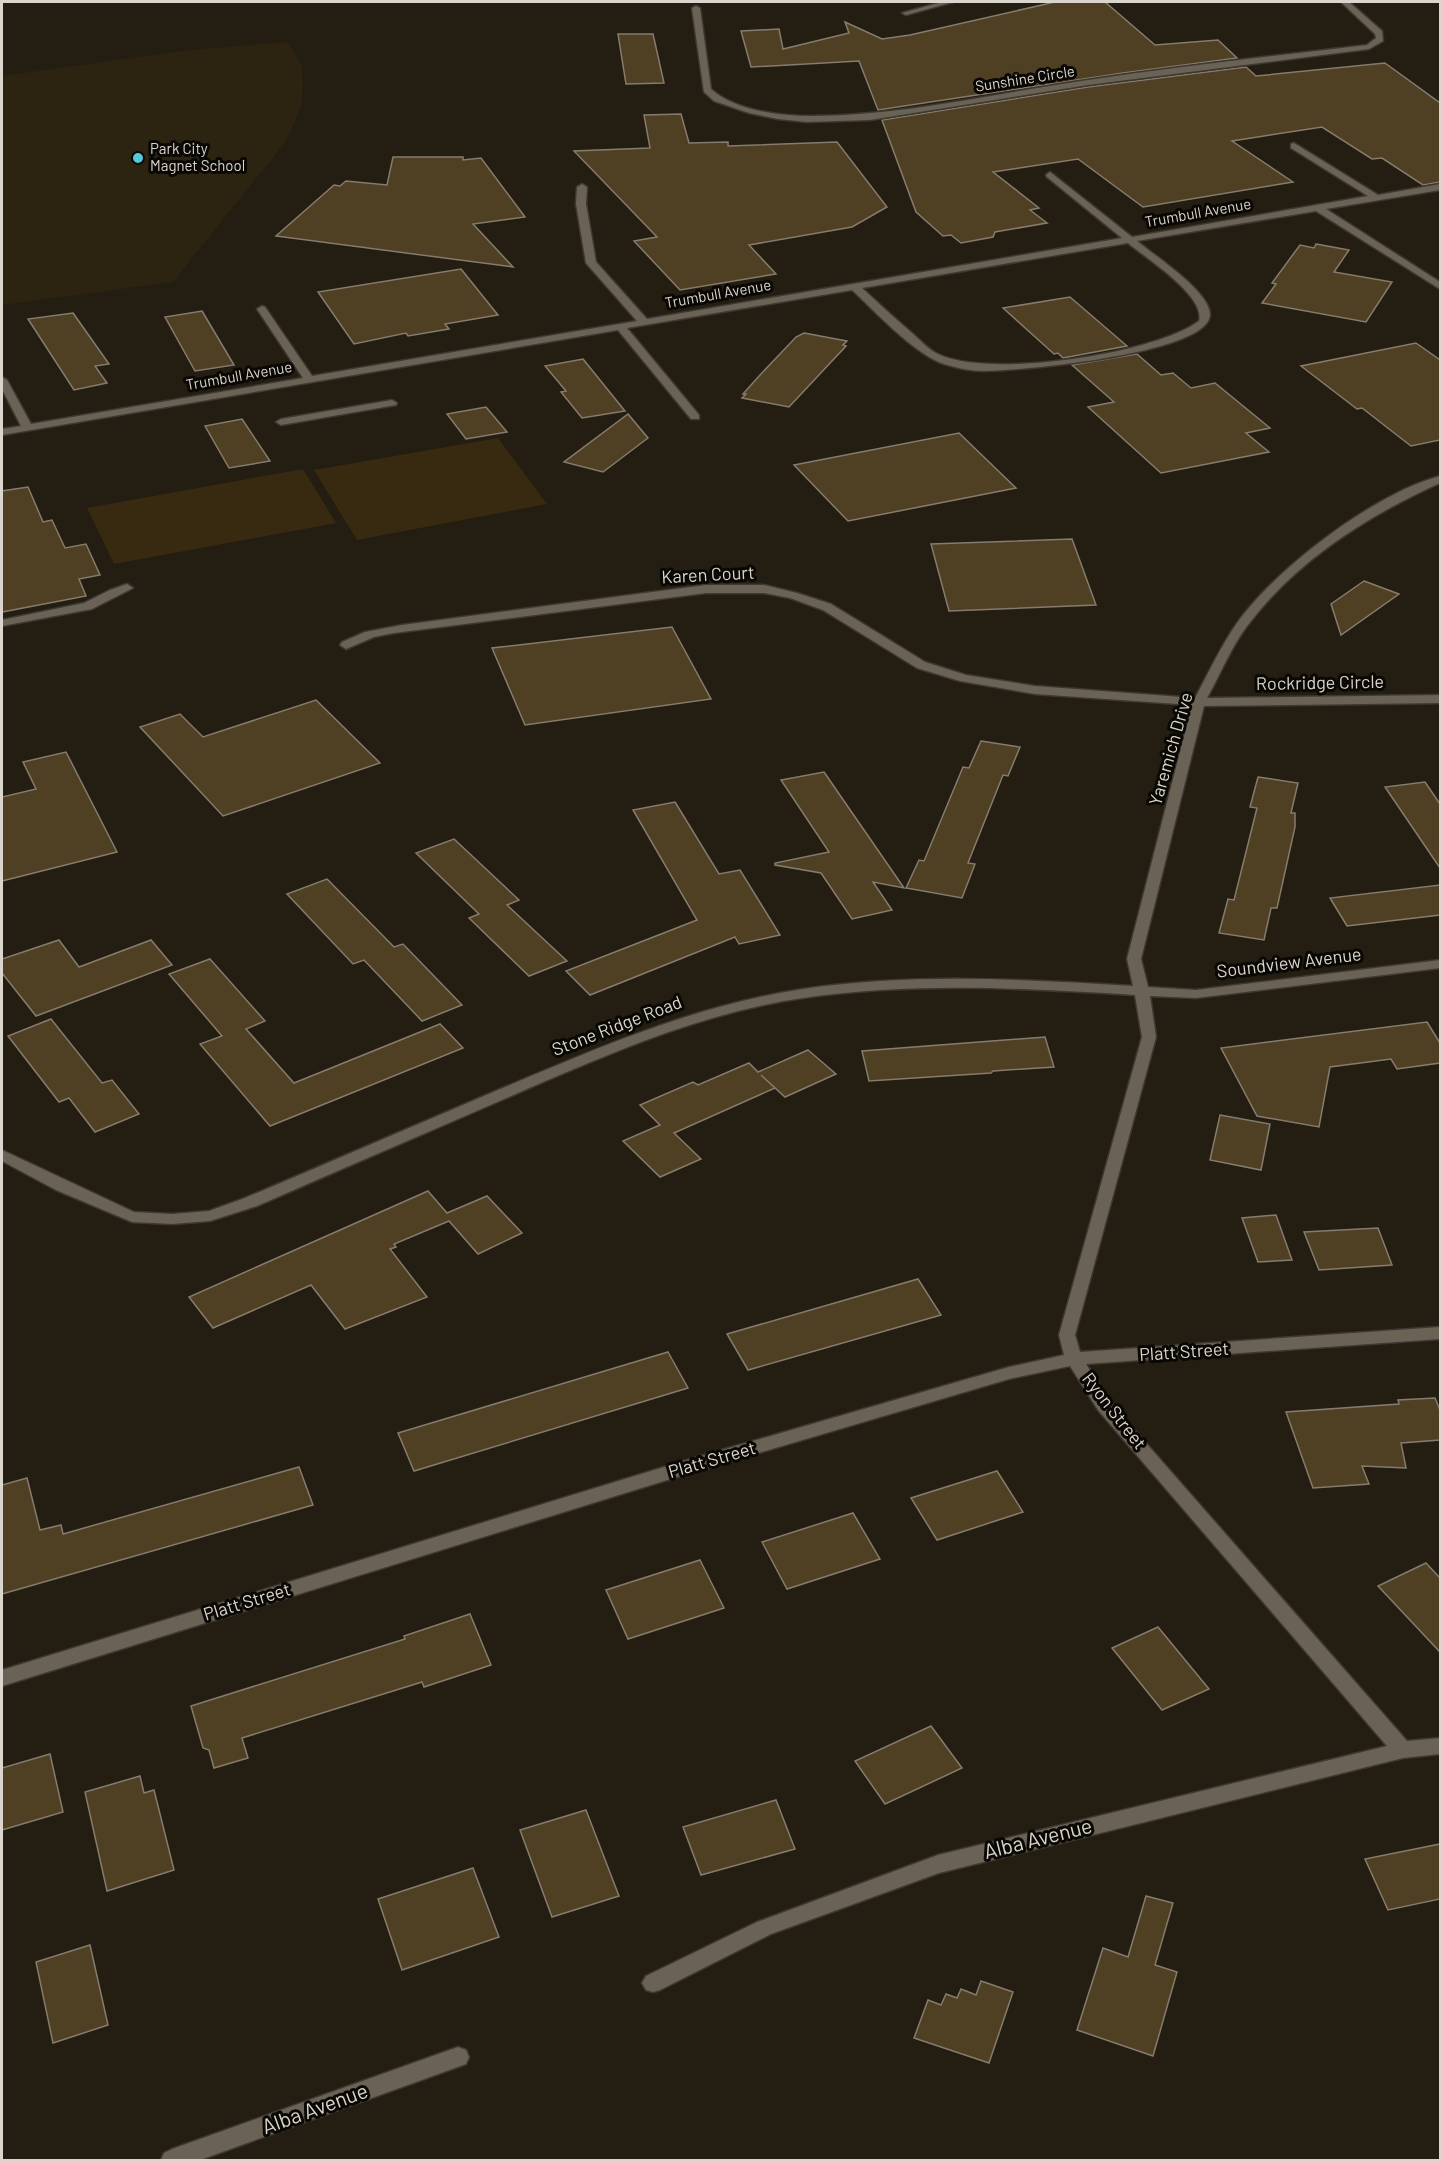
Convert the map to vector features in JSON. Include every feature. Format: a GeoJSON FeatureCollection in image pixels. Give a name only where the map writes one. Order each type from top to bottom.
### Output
{"type":"FeatureCollection","features":[{"type":"Feature","properties":{"kind":"street"},"geometry":{"type":"LineString","coordinates":[[906,13],[949,2]]}},
{"type":"Feature","properties":{"kind":"street","name":"Sunshine Circle"},"geometry":{"type":"LineString","coordinates":[[696,8],[707,90],[717,99],[752,111],[807,118],[889,114],[1111,79],[1369,47],[1380,39],[1379,33],[1345,2]]}},
{"type":"Feature","properties":{"kind":"street"},"geometry":{"type":"LineString","coordinates":[[1293,146],[1377,198]]}},
{"type":"Feature","properties":{"kind":"street"},"geometry":{"type":"LineString","coordinates":[[854,286],[931,355],[964,366],[1010,368],[1107,355],[1179,338],[1193,331],[1203,322],[1205,314],[1203,304],[1190,288],[1050,175]]}},
{"type":"Feature","properties":{"kind":"street"},"geometry":{"type":"LineString","coordinates":[[582,187],[580,204],[591,263],[644,322]]}},
{"type":"Feature","properties":{"kind":"street","name":"Trumbull Avenue"},"geometry":{"type":"LineString","coordinates":[[2,432],[1440,187]]}},
{"type":"Feature","properties":{"kind":"street"},"geometry":{"type":"LineString","coordinates":[[1318,208],[1440,286]]}},
{"type":"Feature","properties":{"kind":"street"},"geometry":{"type":"LineString","coordinates":[[262,309],[309,379]]}},
{"type":"Feature","properties":{"kind":"street"},"geometry":{"type":"LineString","coordinates":[[620,326],[695,417]]}},
{"type":"Feature","properties":{"kind":"street"},"geometry":{"type":"LineString","coordinates":[[2,380],[27,427]]}},
{"type":"Feature","properties":{"kind":"street"},"geometry":{"type":"LineString","coordinates":[[281,422],[392,403]]}},
{"type":"Feature","properties":{"kind":"street","name":"Yaremich Drive"},"geometry":{"type":"LineString","coordinates":[[1142,992],[1134,959],[1199,702],[1240,627],[1269,591],[1337,534],[1395,499],[1440,479]]}},
{"type":"Feature","properties":{"kind":"street"},"geometry":{"type":"LineString","coordinates":[[2,623],[88,606],[127,588]]}},
{"type":"Feature","properties":{"kind":"street","name":"Karen Court"},"geometry":{"type":"LineString","coordinates":[[346,645],[357,638],[411,627],[706,589],[764,590],[793,595],[827,607],[921,664],[964,678],[1035,690],[1199,702]]}},
{"type":"Feature","properties":{"kind":"street","name":"Rockridge Circle"},"geometry":{"type":"LineString","coordinates":[[1199,702],[1440,699]]}},
{"type":"Feature","properties":{"kind":"street","name":"Soundview Avenue"},"geometry":{"type":"LineString","coordinates":[[1142,992],[1196,994],[1440,964]]}},
{"type":"Feature","properties":{"kind":"street","name":"Stone Ridge Road"},"geometry":{"type":"LineString","coordinates":[[2,1155],[62,1186],[132,1217],[172,1219],[210,1216],[251,1202],[598,1053],[688,1018],[802,994],[879,986],[967,983],[1084,987],[1142,992]]}},
{"type":"Feature","properties":{"kind":"street","name":"Ryon Street"},"geometry":{"type":"LineString","coordinates":[[1142,992],[1149,1037],[1067,1335],[1074,1359],[1104,1406],[1403,1750]]}},
{"type":"Feature","properties":{"kind":"street","name":"Platt Street"},"geometry":{"type":"LineString","coordinates":[[2,1678],[688,1467],[1009,1373],[1074,1359],[1440,1334]]}},
{"type":"Feature","properties":{"kind":"street","name":"Alba Avenue"},"geometry":{"type":"LineString","coordinates":[[653,1983],[764,1928],[938,1864],[1403,1750],[1440,1746]]}},
{"type":"Feature","properties":{"kind":"street","name":"Alba Avenue"},"geometry":{"type":"LineString","coordinates":[[172,2160],[458,2057]]}},
{"type":"Feature","properties":{"kind":"shaded area","name":"Park City Magnet School"},"geometry":{"type":"Polygon","coordinates":[[[288,42],[302,67],[303,88],[301,107],[287,140],[173,282],[2,305],[2,76],[189,50],[288,42]]]}},
{"type":"Feature","properties":{"kind":"shaded area"},"geometry":{"type":"Polygon","coordinates":[[[498,438],[547,504],[357,540],[314,470],[498,438]]]}},
{"type":"Feature","properties":{"kind":"shaded area"},"geometry":{"type":"Polygon","coordinates":[[[303,469],[336,523],[114,564],[87,508],[303,469]]]}},
{"type":"Feature","properties":{"kind":"building"},"geometry":{"type":"Polygon","coordinates":[[[1055,2],[1105,2],[1155,45],[1218,40],[1237,58],[878,110],[859,61],[751,67],[741,31],[779,29],[783,49],[849,33],[845,22],[882,39],[910,35],[1055,2]]]}},
{"type":"Feature","properties":{"kind":"building"},"geometry":{"type":"Polygon","coordinates":[[[618,34],[653,34],[664,83],[626,84],[618,34]]]}},
{"type":"Feature","properties":{"kind":"building"},"geometry":{"type":"Polygon","coordinates":[[[1385,63],[1440,103],[1440,182],[1423,185],[1382,158],[1372,159],[1322,127],[1232,141],[1293,182],[1143,207],[1078,159],[993,172],[1039,208],[1030,210],[1047,223],[995,232],[993,237],[961,243],[951,235],[943,236],[916,212],[882,120],[1088,87],[1246,67],[1256,76],[1385,63]]]}},
{"type":"Feature","properties":{"kind":"building"},"geometry":{"type":"Polygon","coordinates":[[[681,114],[689,143],[728,142],[728,146],[837,142],[887,207],[852,227],[749,245],[776,274],[680,290],[634,241],[657,237],[574,151],[650,148],[644,115],[681,114]]]}},
{"type":"Feature","properties":{"kind":"building"},"geometry":{"type":"Polygon","coordinates":[[[393,157],[463,157],[463,160],[481,158],[525,217],[473,224],[513,267],[276,236],[334,185],[340,186],[346,181],[387,185],[393,157]]]}},
{"type":"Feature","properties":{"kind":"building"},"geometry":{"type":"Polygon","coordinates":[[[1316,244],[1349,250],[1334,272],[1392,282],[1366,322],[1262,303],[1276,284],[1272,283],[1300,245],[1314,248],[1316,244]]]}},
{"type":"Feature","properties":{"kind":"building"},"geometry":{"type":"Polygon","coordinates":[[[461,269],[498,315],[445,324],[449,329],[408,336],[406,333],[354,344],[318,292],[461,269]]]}},
{"type":"Feature","properties":{"kind":"building"},"geometry":{"type":"Polygon","coordinates":[[[1070,297],[1127,346],[1063,358],[1058,353],[1054,354],[1003,308],[1070,297]]]}},
{"type":"Feature","properties":{"kind":"building"},"geometry":{"type":"Polygon","coordinates":[[[202,311],[234,365],[195,371],[165,317],[202,311]]]}},
{"type":"Feature","properties":{"kind":"building"},"geometry":{"type":"Polygon","coordinates":[[[73,313],[109,364],[95,366],[107,383],[74,390],[28,319],[73,313]]]}},
{"type":"Feature","properties":{"kind":"building"},"geometry":{"type":"Polygon","coordinates":[[[804,333],[847,341],[843,345],[846,346],[789,407],[742,398],[746,394],[743,394],[796,337],[804,333]]]}},
{"type":"Feature","properties":{"kind":"building"},"geometry":{"type":"Polygon","coordinates":[[[1416,343],[1440,360],[1440,440],[1411,446],[1362,408],[1357,409],[1301,366],[1416,343]]]}},
{"type":"Feature","properties":{"kind":"building"},"geometry":{"type":"Polygon","coordinates":[[[1137,354],[1161,375],[1173,373],[1191,388],[1215,383],[1270,428],[1246,433],[1269,452],[1161,473],[1088,407],[1114,402],[1072,365],[1137,354]]]}},
{"type":"Feature","properties":{"kind":"building"},"geometry":{"type":"Polygon","coordinates":[[[583,359],[625,411],[582,418],[561,392],[566,391],[545,366],[583,359]]]}},
{"type":"Feature","properties":{"kind":"building"},"geometry":{"type":"Polygon","coordinates":[[[486,407],[507,432],[466,439],[447,414],[486,407]]]}},
{"type":"Feature","properties":{"kind":"building"},"geometry":{"type":"Polygon","coordinates":[[[628,414],[648,438],[603,472],[564,462],[628,414]]]}},
{"type":"Feature","properties":{"kind":"building"},"geometry":{"type":"Polygon","coordinates":[[[242,419],[270,461],[229,468],[205,426],[242,419]]]}},
{"type":"Feature","properties":{"kind":"building"},"geometry":{"type":"Polygon","coordinates":[[[959,433],[1016,488],[848,521],[794,465],[959,433]]]}},
{"type":"Feature","properties":{"kind":"building"},"geometry":{"type":"Polygon","coordinates":[[[28,487],[43,522],[52,520],[65,548],[86,544],[100,575],[79,579],[86,596],[2,612],[2,491],[28,487]]]}},
{"type":"Feature","properties":{"kind":"building"},"geometry":{"type":"Polygon","coordinates":[[[1072,539],[1096,605],[949,611],[931,544],[1072,539]]]}},
{"type":"Feature","properties":{"kind":"building"},"geometry":{"type":"Polygon","coordinates":[[[1364,581],[1399,594],[1341,635],[1331,604],[1364,581]]]}},
{"type":"Feature","properties":{"kind":"building"},"geometry":{"type":"Polygon","coordinates":[[[672,627],[711,699],[525,725],[492,648],[672,627]]]}},
{"type":"Feature","properties":{"kind":"building"},"geometry":{"type":"Polygon","coordinates":[[[316,700],[380,763],[223,816],[140,727],[180,714],[203,737],[316,700]]]}},
{"type":"Feature","properties":{"kind":"building"},"geometry":{"type":"Polygon","coordinates":[[[981,741],[1020,747],[1008,776],[1003,775],[968,863],[975,864],[962,898],[906,888],[919,860],[924,861],[963,767],[969,768],[981,741]]]}},
{"type":"Feature","properties":{"kind":"building"},"geometry":{"type":"Polygon","coordinates":[[[66,752],[117,852],[2,881],[2,797],[36,789],[23,762],[66,752]]]}},
{"type":"Feature","properties":{"kind":"building"},"geometry":{"type":"Polygon","coordinates":[[[824,772],[904,888],[873,882],[892,910],[852,919],[821,873],[775,865],[775,863],[829,852],[781,780],[824,772]]]}},
{"type":"Feature","properties":{"kind":"building"},"geometry":{"type":"Polygon","coordinates":[[[1258,777],[1298,783],[1291,813],[1295,813],[1295,827],[1277,908],[1271,908],[1264,940],[1219,933],[1228,899],[1234,900],[1257,808],[1250,807],[1258,777]]]}},
{"type":"Feature","properties":{"kind":"building"},"geometry":{"type":"Polygon","coordinates":[[[1425,782],[1440,804],[1440,868],[1385,787],[1425,782]]]}},
{"type":"Feature","properties":{"kind":"building"},"geometry":{"type":"Polygon","coordinates":[[[675,802],[719,874],[740,870],[780,935],[739,944],[735,937],[590,995],[566,971],[697,920],[633,810],[675,802]]]}},
{"type":"Feature","properties":{"kind":"building"},"geometry":{"type":"Polygon","coordinates":[[[454,839],[519,900],[507,905],[567,961],[529,976],[469,918],[479,914],[416,853],[454,839]]]}},
{"type":"Feature","properties":{"kind":"building"},"geometry":{"type":"Polygon","coordinates":[[[327,879],[394,947],[403,944],[462,1005],[422,1021],[364,960],[353,964],[287,894],[327,879]]]}},
{"type":"Feature","properties":{"kind":"building"},"geometry":{"type":"Polygon","coordinates":[[[1440,885],[1440,915],[1347,926],[1330,898],[1440,885]]]}},
{"type":"Feature","properties":{"kind":"building"},"geometry":{"type":"Polygon","coordinates":[[[59,940],[79,967],[151,940],[172,965],[36,1016],[2,973],[2,959],[59,940]]]}},
{"type":"Feature","properties":{"kind":"building"},"geometry":{"type":"Polygon","coordinates":[[[210,959],[265,1021],[246,1029],[294,1083],[440,1024],[463,1048],[270,1126],[200,1044],[222,1036],[169,974],[210,959]]]}},
{"type":"Feature","properties":{"kind":"building"},"geometry":{"type":"Polygon","coordinates":[[[51,1019],[102,1083],[112,1080],[139,1114],[95,1132],[69,1098],[59,1102],[8,1036],[51,1019]]]}},
{"type":"Feature","properties":{"kind":"building"},"geometry":{"type":"Polygon","coordinates":[[[1427,1022],[1440,1043],[1440,1063],[1397,1069],[1391,1059],[1330,1067],[1319,1127],[1257,1116],[1221,1048],[1427,1022]]]}},
{"type":"Feature","properties":{"kind":"building"},"geometry":{"type":"Polygon","coordinates":[[[1045,1037],[1054,1067],[993,1071],[991,1073],[869,1081],[862,1051],[1045,1037]]]}},
{"type":"Feature","properties":{"kind":"building"},"geometry":{"type":"Polygon","coordinates":[[[808,1050],[836,1074],[785,1097],[761,1075],[775,1088],[674,1133],[701,1159],[660,1177],[623,1141],[660,1125],[640,1105],[693,1082],[698,1085],[749,1063],[758,1072],[808,1050]]]}},
{"type":"Feature","properties":{"kind":"building"},"geometry":{"type":"Polygon","coordinates":[[[1220,1115],[1270,1124],[1261,1170],[1210,1160],[1220,1115]]]}},
{"type":"Feature","properties":{"kind":"building"},"geometry":{"type":"Polygon","coordinates":[[[428,1191],[447,1213],[487,1196],[522,1233],[478,1254],[449,1221],[394,1244],[396,1247],[390,1249],[427,1297],[345,1329],[311,1285],[213,1328],[189,1297],[428,1191]]]}},
{"type":"Feature","properties":{"kind":"building"},"geometry":{"type":"Polygon","coordinates":[[[1276,1215],[1292,1260],[1258,1262],[1242,1218],[1276,1215]]]}},
{"type":"Feature","properties":{"kind":"building"},"geometry":{"type":"Polygon","coordinates":[[[1378,1228],[1392,1265],[1319,1270],[1304,1232],[1378,1228]]]}},
{"type":"Feature","properties":{"kind":"building"},"geometry":{"type":"Polygon","coordinates":[[[918,1279],[941,1315],[748,1370],[727,1334],[918,1279]]]}},
{"type":"Feature","properties":{"kind":"building"},"geometry":{"type":"Polygon","coordinates":[[[668,1352],[688,1388],[414,1471],[398,1433],[668,1352]]]}},
{"type":"Feature","properties":{"kind":"building"},"geometry":{"type":"Polygon","coordinates":[[[1435,1398],[1440,1410],[1440,1440],[1401,1443],[1406,1468],[1362,1466],[1369,1484],[1313,1488],[1286,1412],[1399,1404],[1398,1400],[1435,1398]]]}},
{"type":"Feature","properties":{"kind":"building"},"geometry":{"type":"Polygon","coordinates":[[[299,1467],[313,1505],[2,1594],[2,1485],[27,1478],[40,1530],[61,1525],[63,1534],[299,1467]]]}},
{"type":"Feature","properties":{"kind":"building"},"geometry":{"type":"Polygon","coordinates":[[[997,1471],[1023,1512],[937,1540],[911,1498],[997,1471]]]}},
{"type":"Feature","properties":{"kind":"building"},"geometry":{"type":"Polygon","coordinates":[[[853,1513],[880,1559],[787,1589],[762,1542],[853,1513]]]}},
{"type":"Feature","properties":{"kind":"building"},"geometry":{"type":"Polygon","coordinates":[[[700,1560],[724,1608],[628,1639],[606,1590],[700,1560]]]}},
{"type":"Feature","properties":{"kind":"building"},"geometry":{"type":"Polygon","coordinates":[[[1426,1563],[1440,1578],[1440,1652],[1378,1586],[1426,1563]]]}},
{"type":"Feature","properties":{"kind":"building"},"geometry":{"type":"Polygon","coordinates":[[[470,1614],[491,1665],[424,1687],[422,1682],[242,1738],[248,1758],[214,1768],[209,1750],[203,1748],[191,1706],[405,1639],[404,1636],[470,1614]]]}},
{"type":"Feature","properties":{"kind":"building"},"geometry":{"type":"Polygon","coordinates":[[[1158,1627],[1209,1689],[1162,1710],[1112,1648],[1158,1627]]]}},
{"type":"Feature","properties":{"kind":"building"},"geometry":{"type":"Polygon","coordinates":[[[931,1726],[962,1768],[885,1804],[855,1761],[931,1726]]]}},
{"type":"Feature","properties":{"kind":"building"},"geometry":{"type":"Polygon","coordinates":[[[50,1754],[63,1812],[2,1830],[2,1768],[50,1754]]]}},
{"type":"Feature","properties":{"kind":"building"},"geometry":{"type":"Polygon","coordinates":[[[140,1776],[144,1793],[154,1790],[174,1870],[107,1891],[85,1792],[140,1776]]]}},
{"type":"Feature","properties":{"kind":"building"},"geometry":{"type":"Polygon","coordinates":[[[776,1800],[795,1849],[701,1875],[683,1827],[776,1800]]]}},
{"type":"Feature","properties":{"kind":"building"},"geometry":{"type":"Polygon","coordinates":[[[586,1810],[619,1896],[552,1917],[520,1830],[586,1810]]]}},
{"type":"Feature","properties":{"kind":"building"},"geometry":{"type":"Polygon","coordinates":[[[1440,1844],[1440,1899],[1388,1910],[1365,1859],[1440,1844]]]}},
{"type":"Feature","properties":{"kind":"building"},"geometry":{"type":"Polygon","coordinates":[[[473,1868],[499,1937],[402,1970],[378,1899],[473,1868]]]}},
{"type":"Feature","properties":{"kind":"building"},"geometry":{"type":"Polygon","coordinates":[[[1146,1896],[1173,1903],[1155,1965],[1177,1972],[1153,2056],[1077,2030],[1103,1948],[1128,1957],[1146,1896]]]}},
{"type":"Feature","properties":{"kind":"building"},"geometry":{"type":"Polygon","coordinates":[[[90,1945],[108,2025],[53,2043],[36,1962],[90,1945]]]}},
{"type":"Feature","properties":{"kind":"building"},"geometry":{"type":"Polygon","coordinates":[[[981,1981],[1013,1992],[989,2063],[914,2038],[928,2000],[941,2005],[946,1994],[957,1998],[961,1989],[976,1995],[981,1981]]]}},
{"type":"Feature","properties":{"kind":"place","name":"Park City Magnet School"},"geometry":{"type":"Point","coordinates":[138,158]}}]}
